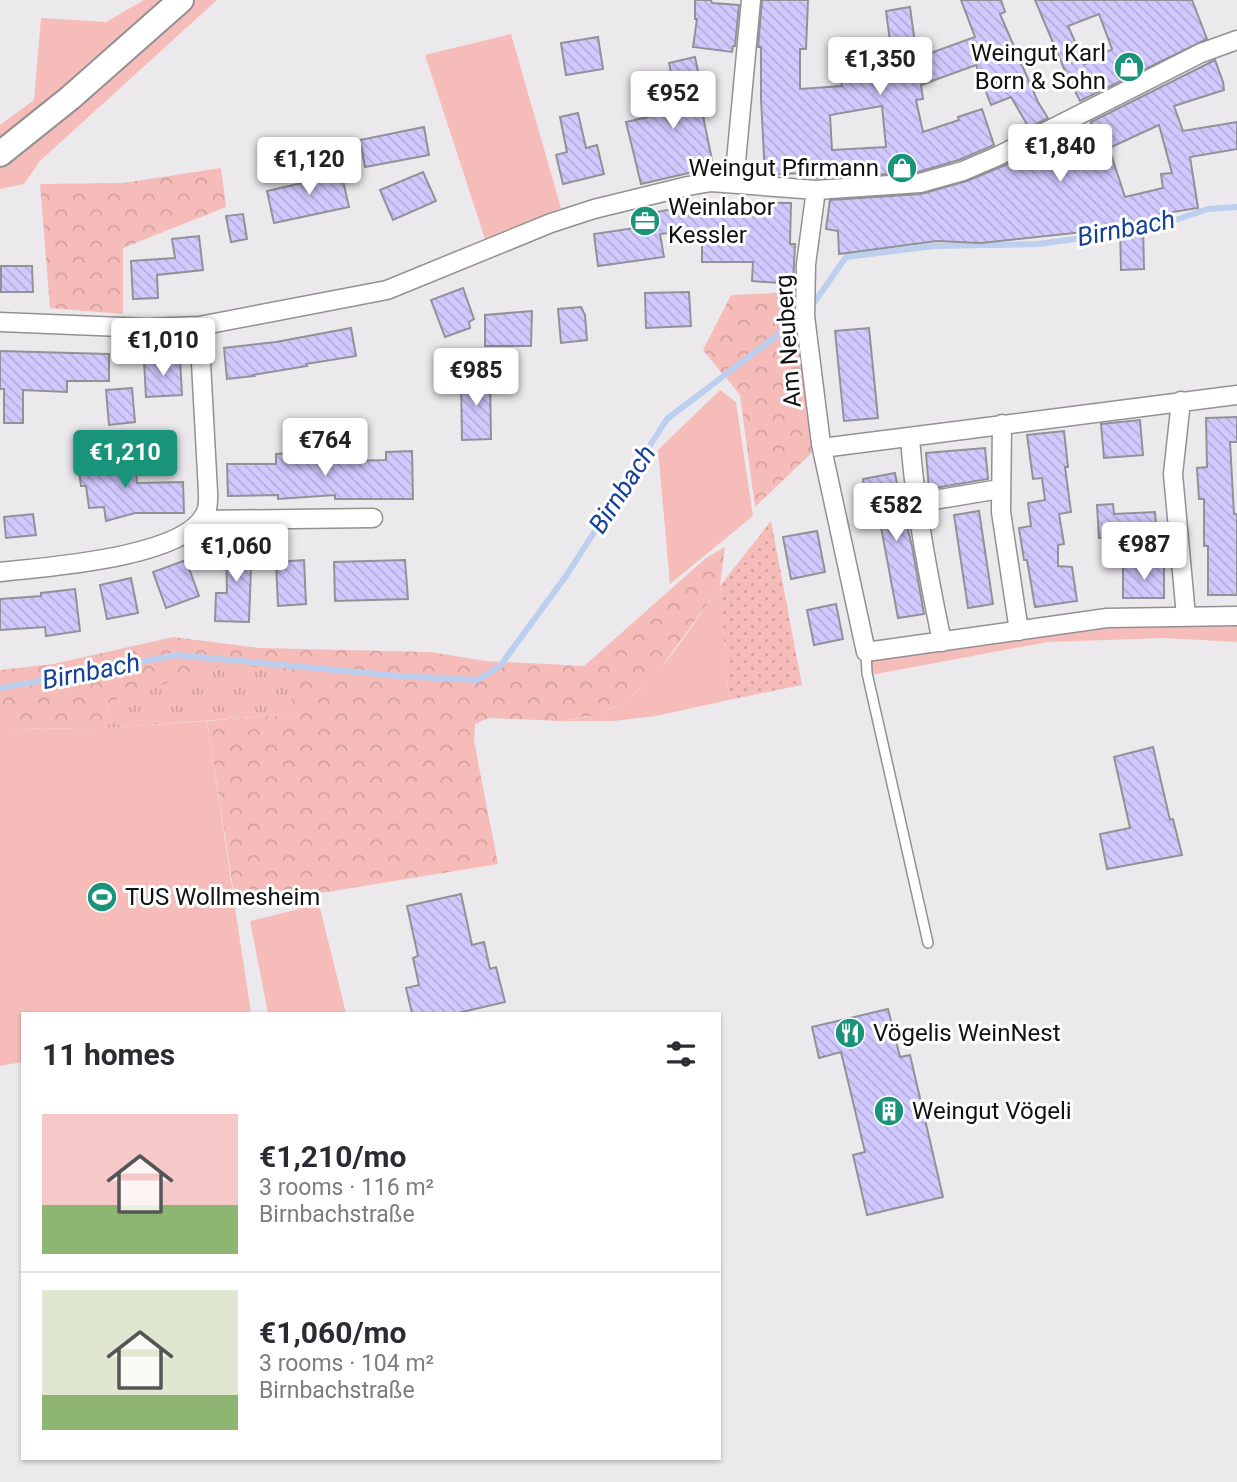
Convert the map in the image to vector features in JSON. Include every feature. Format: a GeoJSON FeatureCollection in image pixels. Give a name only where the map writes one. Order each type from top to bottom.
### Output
{"type":"FeatureCollection","features":[{"type":"Feature","properties":{"kind":"main road"},"geometry":{"type":"LineString","coordinates":[[0,154],[70,98],[181,0]]}},
{"type":"Feature","properties":{"kind":"street"},"geometry":{"type":"LineString","coordinates":[[734,183],[751,0]]}},
{"type":"Feature","properties":{"kind":"street"},"geometry":{"type":"LineString","coordinates":[[0,322],[146,328],[200,326],[387,290],[574,215],[688,186],[711,182],[816,190],[910,184],[964,172],[1202,53],[1237,40]]}},
{"type":"Feature","properties":{"kind":"street","name":"Am Neuberg"},"geometry":{"type":"LineString","coordinates":[[816,190],[805,277],[805,316],[822,448],[866,652]]}},
{"type":"Feature","properties":{"kind":"street"},"geometry":{"type":"LineString","coordinates":[[0,572],[78,562],[157,547],[176,538],[201,520],[207,508],[208,492],[200,326]]}},
{"type":"Feature","properties":{"kind":"street"},"geometry":{"type":"LineString","coordinates":[[822,448],[1237,395]]}},
{"type":"Feature","properties":{"kind":"street"},"geometry":{"type":"LineString","coordinates":[[1181,401],[1173,474],[1186,617]]}},
{"type":"Feature","properties":{"kind":"street"},"geometry":{"type":"LineString","coordinates":[[1002,424],[1001,512],[1019,631]]}},
{"type":"Feature","properties":{"kind":"street"},"geometry":{"type":"LineString","coordinates":[[909,438],[925,565],[942,642]]}},
{"type":"Feature","properties":{"kind":"street"},"geometry":{"type":"LineString","coordinates":[[916,503],[1000,489]]}},
{"type":"Feature","properties":{"kind":"street"},"geometry":{"type":"LineString","coordinates":[[201,520],[373,518]]}},
{"type":"Feature","properties":{"kind":"street"},"geometry":{"type":"LineString","coordinates":[[866,652],[1107,618],[1237,616]]}},
{"type":"Feature","properties":{"kind":"lane"},"geometry":{"type":"LineString","coordinates":[[866,652],[867,673],[928,943]]}},
{"type":"Feature","properties":{"kind":"green space"},"geometry":{"type":"Polygon","coordinates":[[[144,0],[164,0],[40,110],[0,141],[0,125],[34,100],[41,18],[106,22],[144,0]]]}},
{"type":"Feature","properties":{"kind":"green space"},"geometry":{"type":"Polygon","coordinates":[[[196,0],[217,0],[40,161],[24,184],[0,189],[0,168],[133,57],[196,0]]]}},
{"type":"Feature","properties":{"kind":"green space"},"geometry":{"type":"Polygon","coordinates":[[[511,34],[561,208],[485,239],[425,55],[511,34]]]}},
{"type":"Feature","properties":{"kind":"green space"},"geometry":{"type":"Polygon","coordinates":[[[221,168],[226,207],[123,248],[123,314],[50,308],[40,184],[123,183],[221,168]]]}},
{"type":"Feature","properties":{"kind":"green space"},"geometry":{"type":"Polygon","coordinates":[[[801,292],[821,444],[755,507],[740,395],[703,350],[731,295],[801,292]]]}},
{"type":"Feature","properties":{"kind":"green space"},"geometry":{"type":"Polygon","coordinates":[[[720,390],[736,402],[753,516],[670,584],[658,450],[720,390]]]}},
{"type":"Feature","properties":{"kind":"green space"},"geometry":{"type":"Polygon","coordinates":[[[771,521],[802,685],[729,700],[720,586],[771,521]]]}},
{"type":"Feature","properties":{"kind":"green space"},"geometry":{"type":"Polygon","coordinates":[[[725,547],[720,586],[655,676],[624,702],[597,715],[560,721],[489,718],[475,724],[474,741],[498,864],[236,907],[207,721],[295,714],[109,702],[105,728],[0,729],[0,670],[53,664],[173,637],[261,648],[430,652],[486,661],[584,666],[706,558],[725,547]]]}},
{"type":"Feature","properties":{"kind":"green space"},"geometry":{"type":"Polygon","coordinates":[[[720,586],[729,700],[656,716],[613,721],[560,721],[598,714],[636,693],[667,660],[720,586]]]}},
{"type":"Feature","properties":{"kind":"green space"},"geometry":{"type":"Polygon","coordinates":[[[1237,616],[1237,642],[1165,638],[1048,642],[876,674],[867,673],[866,652],[1019,631],[1237,616]]]}},
{"type":"Feature","properties":{"kind":"green space"},"geometry":{"type":"Polygon","coordinates":[[[226,664],[284,670],[296,714],[105,728],[109,702],[226,664]]]}},
{"type":"Feature","properties":{"kind":"green space","name":"TUS Wollmesheim"},"geometry":{"type":"Polygon","coordinates":[[[207,721],[251,1012],[21,1012],[21,1062],[0,1066],[0,729],[105,728],[207,721]]]}},
{"type":"Feature","properties":{"kind":"green space"},"geometry":{"type":"Polygon","coordinates":[[[319,904],[346,1012],[268,1012],[250,921],[319,904]]]}},
{"type":"Feature","properties":{"kind":"building"},"geometry":{"type":"Polygon","coordinates":[[[695,0],[739,5],[732,52],[693,47],[697,19],[695,0]]]}},
{"type":"Feature","properties":{"kind":"building"},"geometry":{"type":"Polygon","coordinates":[[[762,0],[808,0],[806,49],[800,49],[800,89],[842,86],[835,51],[890,41],[886,11],[910,7],[917,58],[975,37],[961,0],[1001,0],[1005,12],[1000,14],[1038,102],[1048,118],[1029,128],[1011,97],[991,105],[976,65],[921,85],[923,99],[916,100],[923,132],[982,109],[994,145],[959,160],[918,172],[827,178],[804,178],[804,173],[765,175],[761,47],[758,47],[762,0]],[[882,106],[830,115],[832,150],[886,147],[882,106]]]}},
{"type":"Feature","properties":{"kind":"building"},"geometry":{"type":"Polygon","coordinates":[[[1035,0],[1192,0],[1207,39],[1080,101],[1035,0]],[[1099,14],[1068,26],[1085,64],[1112,49],[1099,14]]]}},
{"type":"Feature","properties":{"kind":"building"},"geometry":{"type":"Polygon","coordinates":[[[598,37],[603,69],[566,75],[561,43],[598,37]]]}},
{"type":"Feature","properties":{"kind":"building"},"geometry":{"type":"Polygon","coordinates":[[[695,57],[707,115],[703,116],[712,160],[692,165],[693,172],[641,184],[626,122],[679,110],[669,63],[695,57]]]}},
{"type":"Feature","properties":{"kind":"building"},"geometry":{"type":"Polygon","coordinates":[[[1215,60],[1224,90],[1174,106],[1183,131],[1237,122],[1237,149],[1190,157],[1198,208],[1160,214],[1161,220],[1143,224],[1144,269],[1121,270],[1120,228],[981,243],[937,241],[839,254],[838,231],[826,229],[830,200],[921,194],[967,181],[1042,150],[1040,147],[1060,138],[1062,142],[1088,134],[1086,126],[1092,124],[1091,122],[1215,60]],[[1159,125],[1109,148],[1125,197],[1163,188],[1161,174],[1172,173],[1159,125]]]}},
{"type":"Feature","properties":{"kind":"building"},"geometry":{"type":"Polygon","coordinates":[[[578,113],[586,148],[597,145],[604,174],[563,184],[556,155],[567,152],[560,117],[578,113]]]}},
{"type":"Feature","properties":{"kind":"building"},"geometry":{"type":"Polygon","coordinates":[[[424,127],[429,155],[365,167],[360,140],[424,127]]]}},
{"type":"Feature","properties":{"kind":"building"},"geometry":{"type":"Polygon","coordinates":[[[340,167],[349,207],[274,223],[267,191],[315,180],[314,173],[340,167]]]}},
{"type":"Feature","properties":{"kind":"building"},"geometry":{"type":"Polygon","coordinates":[[[423,172],[436,201],[393,220],[380,190],[423,172]]]}},
{"type":"Feature","properties":{"kind":"building"},"geometry":{"type":"Polygon","coordinates":[[[701,202],[791,203],[790,244],[795,244],[793,284],[752,281],[753,262],[702,262],[702,229],[660,234],[664,257],[598,266],[594,234],[635,228],[634,216],[701,202]]]}},
{"type":"Feature","properties":{"kind":"building"},"geometry":{"type":"Polygon","coordinates":[[[243,214],[247,239],[231,242],[226,216],[243,214]]]}},
{"type":"Feature","properties":{"kind":"building"},"geometry":{"type":"Polygon","coordinates":[[[199,236],[203,270],[157,275],[158,298],[133,299],[131,261],[175,258],[172,239],[199,236]]]}},
{"type":"Feature","properties":{"kind":"building"},"geometry":{"type":"Polygon","coordinates":[[[1,266],[32,266],[33,292],[1,292],[1,266]]]}},
{"type":"Feature","properties":{"kind":"building"},"geometry":{"type":"Polygon","coordinates":[[[463,288],[474,319],[469,322],[470,328],[445,337],[431,300],[463,288]]]}},
{"type":"Feature","properties":{"kind":"building"},"geometry":{"type":"Polygon","coordinates":[[[689,292],[691,326],[646,328],[645,293],[689,292]]]}},
{"type":"Feature","properties":{"kind":"building"},"geometry":{"type":"Polygon","coordinates":[[[581,307],[585,315],[587,340],[561,343],[558,309],[581,307]]]}},
{"type":"Feature","properties":{"kind":"building"},"geometry":{"type":"Polygon","coordinates":[[[532,311],[531,346],[485,346],[485,315],[532,311]]]}},
{"type":"Feature","properties":{"kind":"building"},"geometry":{"type":"Polygon","coordinates":[[[351,328],[356,356],[227,379],[224,348],[276,342],[351,328]]]}},
{"type":"Feature","properties":{"kind":"building"},"geometry":{"type":"Polygon","coordinates":[[[869,328],[878,418],[844,421],[835,331],[869,328]]]}},
{"type":"Feature","properties":{"kind":"building"},"geometry":{"type":"Polygon","coordinates":[[[0,351],[109,354],[109,381],[67,381],[67,392],[23,390],[23,423],[4,423],[4,389],[0,389],[0,351]]]}},
{"type":"Feature","properties":{"kind":"building"},"geometry":{"type":"Polygon","coordinates":[[[180,359],[182,395],[146,397],[144,361],[180,359]]]}},
{"type":"Feature","properties":{"kind":"building"},"geometry":{"type":"Polygon","coordinates":[[[461,377],[490,377],[491,439],[462,440],[461,377]]]}},
{"type":"Feature","properties":{"kind":"building"},"geometry":{"type":"Polygon","coordinates":[[[132,388],[135,422],[109,425],[106,390],[132,388]]]}},
{"type":"Feature","properties":{"kind":"building"},"geometry":{"type":"Polygon","coordinates":[[[1237,417],[1237,442],[1230,442],[1234,514],[1237,514],[1237,595],[1208,595],[1204,499],[1199,499],[1197,468],[1207,467],[1206,418],[1237,417]]]}},
{"type":"Feature","properties":{"kind":"building"},"geometry":{"type":"Polygon","coordinates":[[[1140,420],[1143,455],[1104,458],[1101,424],[1140,420]]]}},
{"type":"Feature","properties":{"kind":"building"},"geometry":{"type":"Polygon","coordinates":[[[1064,431],[1068,467],[1065,467],[1071,512],[1059,514],[1064,544],[1058,545],[1058,566],[1072,567],[1077,601],[1035,607],[1019,528],[1031,526],[1028,503],[1045,500],[1042,478],[1033,479],[1027,435],[1064,431]]]}},
{"type":"Feature","properties":{"kind":"building"},"geometry":{"type":"Polygon","coordinates":[[[94,441],[98,475],[136,471],[137,483],[183,482],[184,513],[135,513],[106,521],[104,507],[89,508],[86,486],[81,486],[75,443],[94,441]]]}},
{"type":"Feature","properties":{"kind":"building"},"geometry":{"type":"Polygon","coordinates":[[[985,448],[988,479],[929,489],[926,453],[985,448]]]}},
{"type":"Feature","properties":{"kind":"building"},"geometry":{"type":"Polygon","coordinates":[[[412,451],[413,499],[335,499],[335,495],[278,499],[278,495],[228,496],[227,464],[276,464],[276,454],[307,452],[307,462],[386,460],[386,452],[412,451]]]}},
{"type":"Feature","properties":{"kind":"building"},"geometry":{"type":"Polygon","coordinates":[[[895,473],[924,614],[898,618],[881,527],[878,528],[874,504],[867,506],[863,479],[895,473]]]}},
{"type":"Feature","properties":{"kind":"building"},"geometry":{"type":"Polygon","coordinates":[[[1113,504],[1114,514],[1155,512],[1157,539],[1115,541],[1115,537],[1099,538],[1097,505],[1113,504]]]}},
{"type":"Feature","properties":{"kind":"building"},"geometry":{"type":"Polygon","coordinates":[[[979,511],[993,604],[968,608],[954,515],[979,511]]]}},
{"type":"Feature","properties":{"kind":"building"},"geometry":{"type":"Polygon","coordinates":[[[33,514],[36,535],[6,538],[4,517],[33,514]]]}},
{"type":"Feature","properties":{"kind":"building"},"geometry":{"type":"Polygon","coordinates":[[[817,531],[825,572],[791,579],[783,537],[817,531]]]}},
{"type":"Feature","properties":{"kind":"building"},"geometry":{"type":"Polygon","coordinates":[[[252,541],[249,622],[215,621],[216,593],[227,593],[226,542],[252,541]]]}},
{"type":"Feature","properties":{"kind":"building"},"geometry":{"type":"Polygon","coordinates":[[[186,560],[199,596],[166,608],[153,572],[186,560]]]}},
{"type":"Feature","properties":{"kind":"building"},"geometry":{"type":"Polygon","coordinates":[[[304,560],[306,604],[278,606],[276,562],[304,560]]]}},
{"type":"Feature","properties":{"kind":"building"},"geometry":{"type":"Polygon","coordinates":[[[405,560],[408,599],[335,601],[334,562],[405,560]]]}},
{"type":"Feature","properties":{"kind":"building"},"geometry":{"type":"Polygon","coordinates":[[[1123,567],[1164,567],[1164,598],[1123,598],[1123,567]]]}},
{"type":"Feature","properties":{"kind":"building"},"geometry":{"type":"Polygon","coordinates":[[[131,578],[138,613],[107,619],[100,585],[131,578]]]}},
{"type":"Feature","properties":{"kind":"building"},"geometry":{"type":"Polygon","coordinates":[[[75,589],[80,631],[46,636],[45,627],[0,630],[0,599],[41,596],[41,593],[75,589]]]}},
{"type":"Feature","properties":{"kind":"building"},"geometry":{"type":"Polygon","coordinates":[[[836,604],[843,639],[814,645],[807,610],[836,604]]]}},
{"type":"Feature","properties":{"kind":"building"},"geometry":{"type":"Polygon","coordinates":[[[1153,747],[1170,820],[1173,819],[1182,855],[1107,869],[1100,834],[1130,828],[1114,757],[1153,747]]]}},
{"type":"Feature","properties":{"kind":"building"},"geometry":{"type":"Polygon","coordinates":[[[461,894],[472,945],[484,942],[490,969],[496,967],[505,1002],[462,1012],[412,1012],[406,988],[419,985],[413,958],[418,956],[407,906],[461,894]]]}},
{"type":"Feature","properties":{"kind":"building","name":"Weingut Vögeli"},"geometry":{"type":"Polygon","coordinates":[[[888,1009],[900,1057],[910,1055],[943,1197],[867,1215],[853,1155],[865,1152],[841,1052],[819,1058],[812,1027],[888,1009]]]}},
{"type":"Feature","properties":{"kind":"waterway","name":"Birnbach"},"geometry":{"type":"LineString","coordinates":[[1137,231],[1208,209],[1237,207]]}},
{"type":"Feature","properties":{"kind":"waterway","name":"Birnbach"},"geometry":{"type":"LineString","coordinates":[[811,307],[846,257],[934,246],[1038,244],[1126,232]]}},
{"type":"Feature","properties":{"kind":"waterway","name":"Birnbach"},"geometry":{"type":"LineString","coordinates":[[0,688],[177,655],[398,676],[478,680],[500,666],[566,576],[667,419],[801,317]]}},
{"type":"Feature","properties":{"kind":"place","name":"Weingut Karl Born & Sohn"},"geometry":{"type":"Point","coordinates":[1129,67]}},
{"type":"Feature","properties":{"kind":"place","name":"Weingut Pfirmann"},"geometry":{"type":"Point","coordinates":[902,168]}},
{"type":"Feature","properties":{"kind":"place","name":"Weinlabor Kessler"},"geometry":{"type":"Point","coordinates":[645,221]}},
{"type":"Feature","properties":{"kind":"place","name":"TUS Wollmesheim"},"geometry":{"type":"Point","coordinates":[102,897]}},
{"type":"Feature","properties":{"kind":"place","name":"Vögelis WeinNest"},"geometry":{"type":"Point","coordinates":[850,1033]}},
{"type":"Feature","properties":{"kind":"place","name":"Weingut Vögeli"},"geometry":{"type":"Point","coordinates":[889,1111]}}]}
